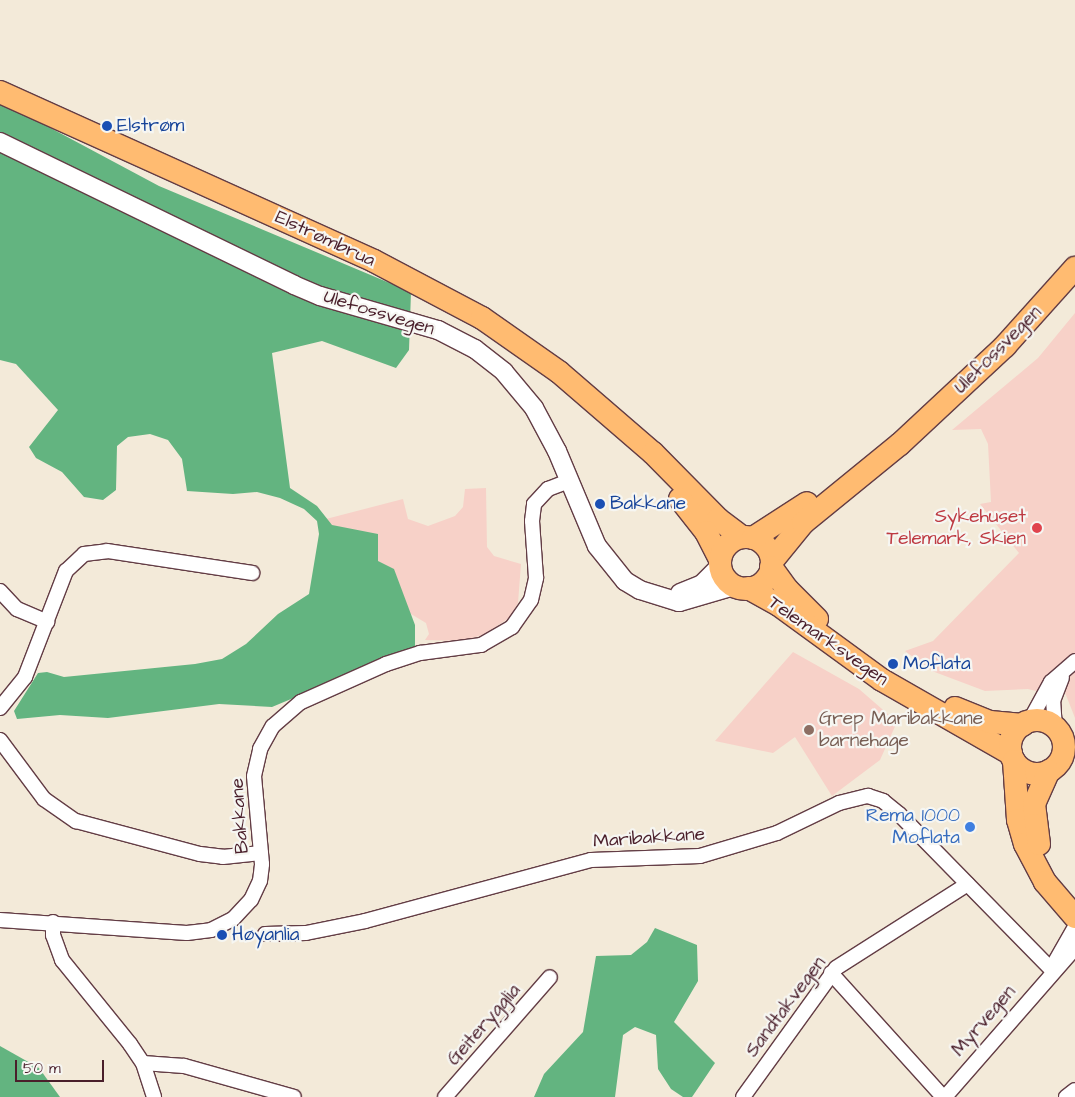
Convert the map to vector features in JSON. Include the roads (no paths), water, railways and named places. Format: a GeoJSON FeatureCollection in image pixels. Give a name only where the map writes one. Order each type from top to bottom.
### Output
{"type":"FeatureCollection","features":[{"type":"Feature","properties":{"kind":"main road","name":"Elstrømbrua"},"geometry":{"type":"LineString","coordinates":[[0,92],[428,288],[482,318],[533,352],[653,453],[718,518],[748,537]]}},
{"type":"Feature","properties":{"kind":"main road","name":"Ulefossvegen"},"geometry":{"type":"LineString","coordinates":[[771,564],[803,523],[900,444],[916,426],[1005,346],[1075,268]]}},
{"type":"Feature","properties":{"kind":"main road","name":"Ulefossvegen"},"geometry":{"type":"LineString","coordinates":[[748,537],[788,517],[916,426]]}},
{"type":"Feature","properties":{"kind":"main road","name":"Elstrømbrua"},"geometry":{"type":"LineString","coordinates":[[625,430],[706,532],[720,563]]}},
{"type":"Feature","properties":{"kind":"main road"},"geometry":{"type":"LineString","coordinates":[[748,537],[764,544],[771,564],[762,583],[741,587],[724,577],[720,563],[727,545],[748,537]]}},
{"type":"Feature","properties":{"kind":"main road","name":"Telemarksvegen"},"geometry":{"type":"LineString","coordinates":[[771,564],[800,603],[862,654],[977,719],[1026,723]]}},
{"type":"Feature","properties":{"kind":"main road","name":"Telemarksvegen"},"geometry":{"type":"LineString","coordinates":[[741,587],[779,605],[882,680],[1013,758]]}},
{"type":"Feature","properties":{"kind":"main road"},"geometry":{"type":"LineString","coordinates":[[1075,899],[1048,866],[1036,834],[1035,799],[1060,767],[1063,753],[1063,734],[1043,721],[1026,723],[1011,740],[1018,820],[1025,844],[1045,882],[1075,917]]}},
{"type":"Feature","properties":{"kind":"main road"},"geometry":{"type":"LineString","coordinates":[[1013,758],[1031,773],[1060,767]]}},
{"type":"Feature","properties":{"kind":"street","name":"Ulefossvegen"},"geometry":{"type":"LineString","coordinates":[[0,142],[294,285],[320,296],[438,330],[475,349],[504,372],[534,408],[605,558],[625,581],[655,595],[679,602],[741,587]]}},
{"type":"Feature","properties":{"kind":"street","name":"Bakkane"},"geometry":{"type":"LineString","coordinates":[[0,920],[53,922],[169,933],[211,930],[233,919],[251,900],[260,881],[261,853],[254,776],[260,749],[273,726],[302,702],[386,664],[420,653],[481,645],[512,627],[528,605],[536,578],[532,521],[534,504],[548,489],[569,481]]}},
{"type":"Feature","properties":{"kind":"street"},"geometry":{"type":"LineString","coordinates":[[0,708],[24,678],[66,571],[77,558],[91,551],[107,551],[252,573]]}},
{"type":"Feature","properties":{"kind":"street"},"geometry":{"type":"LineString","coordinates":[[655,595],[688,591],[702,584],[720,563]]}},
{"type":"Feature","properties":{"kind":"street"},"geometry":{"type":"LineString","coordinates":[[0,591],[17,609],[47,622]]}},
{"type":"Feature","properties":{"kind":"street"},"geometry":{"type":"LineString","coordinates":[[1026,723],[1051,682],[1072,664]]}},
{"type":"Feature","properties":{"kind":"street"},"geometry":{"type":"LineString","coordinates":[[1063,734],[1053,701],[1072,664]]}},
{"type":"Feature","properties":{"kind":"street"},"geometry":{"type":"LineString","coordinates":[[0,740],[44,799],[76,822],[200,854],[223,857],[261,853]]}},
{"type":"Feature","properties":{"kind":"street","name":"Maribakkane"},"geometry":{"type":"LineString","coordinates":[[265,934],[306,933],[365,921],[591,860],[670,859],[718,852],[777,834],[859,796],[876,798],[891,807],[1052,970]]}},
{"type":"Feature","properties":{"kind":"street","name":"Sandtakvegen"},"geometry":{"type":"LineString","coordinates":[[743,1097],[831,973],[864,948],[968,884]]}},
{"type":"Feature","properties":{"kind":"street"},"geometry":{"type":"LineString","coordinates":[[53,922],[53,935],[62,960],[143,1063],[154,1097]]}},
{"type":"Feature","properties":{"kind":"street","name":"Myrvegen"},"geometry":{"type":"LineString","coordinates":[[1052,970],[1061,948],[1075,927]]}},
{"type":"Feature","properties":{"kind":"street","name":"Myrvegen"},"geometry":{"type":"LineString","coordinates":[[944,1097],[1052,970],[1075,948]]}},
{"type":"Feature","properties":{"kind":"street"},"geometry":{"type":"LineString","coordinates":[[831,973],[944,1097]]}},
{"type":"Feature","properties":{"kind":"street","name":"Geiterygglia"},"geometry":{"type":"LineString","coordinates":[[445,1097],[550,977]]}},
{"type":"Feature","properties":{"kind":"street"},"geometry":{"type":"LineString","coordinates":[[143,1063],[184,1066],[294,1097]]}},
{"type":"Feature","properties":{"kind":"street"},"geometry":{"type":"LineString","coordinates":[[1066,1097],[1075,1090]]}},
{"type":"Feature","properties":{"kind":"place","name":"Elstrøm"},"geometry":{"type":"Point","coordinates":[107,126]}},
{"type":"Feature","properties":{"kind":"place","name":"Bakkane"},"geometry":{"type":"Point","coordinates":[600,504]}},
{"type":"Feature","properties":{"kind":"place","name":"Sykehuset Telemark, Skien"},"geometry":{"type":"Point","coordinates":[1037,528]}},
{"type":"Feature","properties":{"kind":"place","name":"Moflata"},"geometry":{"type":"Point","coordinates":[893,664]}},
{"type":"Feature","properties":{"kind":"place","name":"Grep Maribakkane barnehage"},"geometry":{"type":"Point","coordinates":[809,730]}},
{"type":"Feature","properties":{"kind":"place","name":"Rema 1000 Moflata"},"geometry":{"type":"Point","coordinates":[970,827]}},
{"type":"Feature","properties":{"kind":"place","name":"Høyanlia"},"geometry":{"type":"Point","coordinates":[222,935]}}]}
